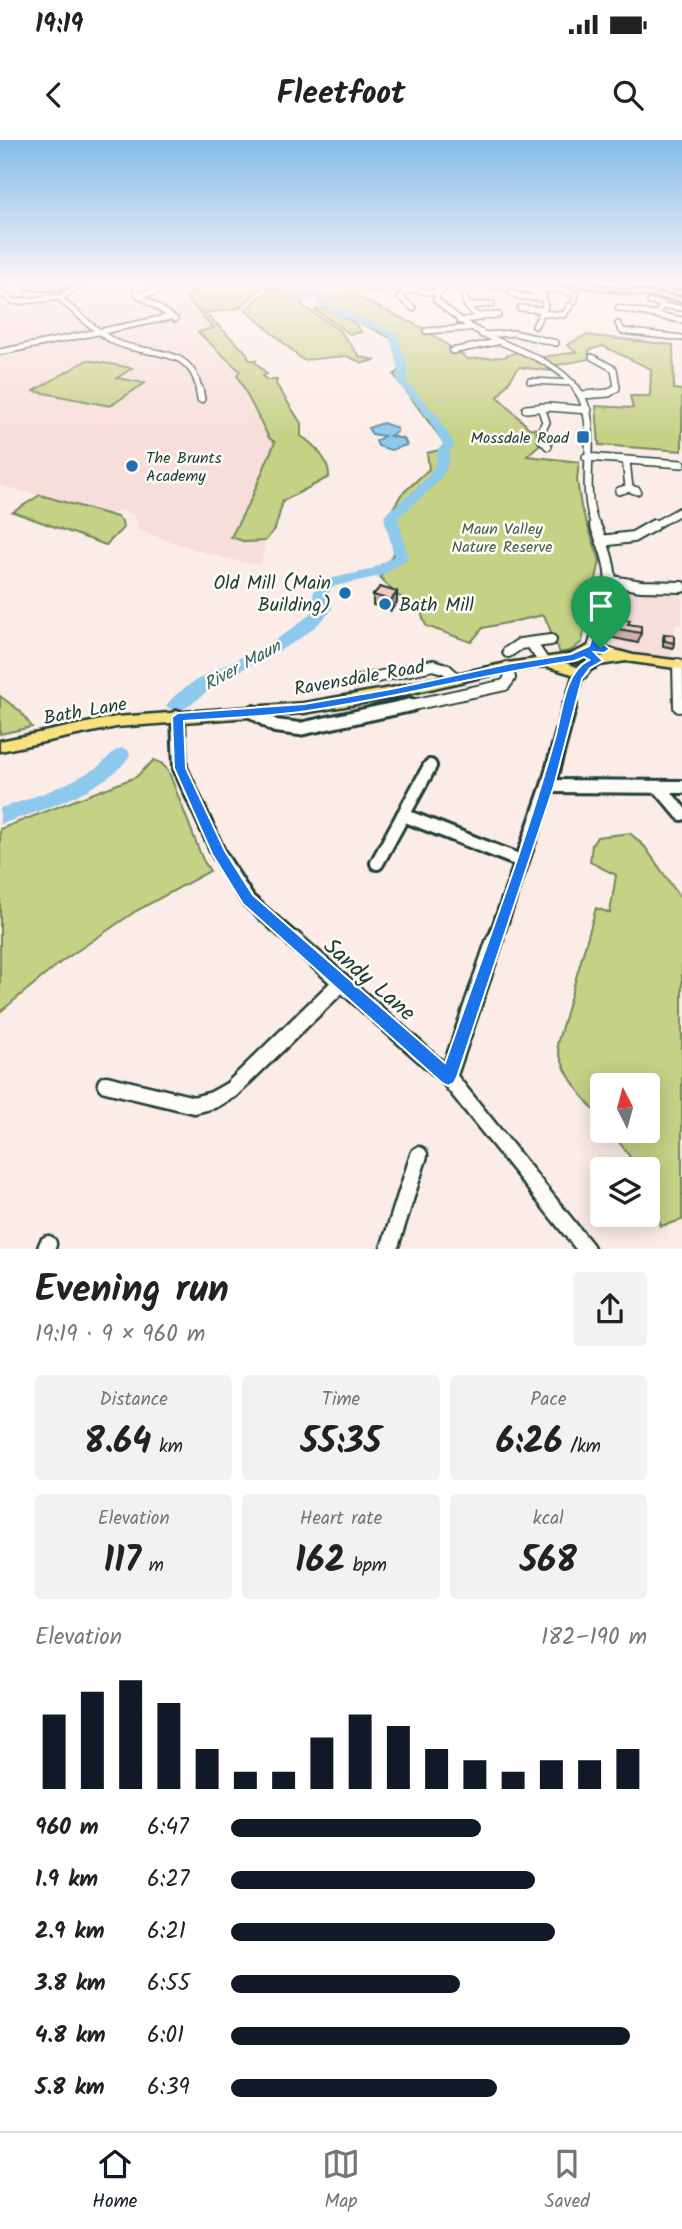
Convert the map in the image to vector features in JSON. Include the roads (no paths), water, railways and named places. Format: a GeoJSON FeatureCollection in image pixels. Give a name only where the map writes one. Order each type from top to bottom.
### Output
{"type":"FeatureCollection","features":[{"type":"Feature","properties":{"kind":"main road","name":"Ravensdale Road"},"geometry":{"type":"LineString","coordinates":[[178,717],[304,708],[544,662],[634,659],[680,664]]}},
{"type":"Feature","properties":{"kind":"main road","name":"Bath Lane"},"geometry":{"type":"LineString","coordinates":[[0,746],[117,722],[178,717]]}},
{"type":"Feature","properties":{"kind":"street"},"geometry":{"type":"LineString","coordinates":[[0,352],[83,335]]}},
{"type":"Feature","properties":{"kind":"street"},"geometry":{"type":"LineString","coordinates":[[106,335],[115,342],[181,359],[190,364],[195,370],[201,398]]}},
{"type":"Feature","properties":{"kind":"street"},"geometry":{"type":"LineString","coordinates":[[448,1077],[548,786],[612,581],[587,501],[588,410],[582,395],[573,383],[553,369],[482,335]]}},
{"type":"Feature","properties":{"kind":"street"},"geometry":{"type":"LineString","coordinates":[[517,335],[551,342]]}},
{"type":"Feature","properties":{"kind":"street"},"geometry":{"type":"LineString","coordinates":[[453,351],[497,342]]}},
{"type":"Feature","properties":{"kind":"street"},"geometry":{"type":"LineString","coordinates":[[582,395],[609,393],[617,387],[614,369],[593,358]]}},
{"type":"Feature","properties":{"kind":"street"},"geometry":{"type":"LineString","coordinates":[[534,383],[573,383]]}},
{"type":"Feature","properties":{"kind":"street"},"geometry":{"type":"LineString","coordinates":[[526,409],[541,407],[588,410]]}},
{"type":"Feature","properties":{"kind":"street"},"geometry":{"type":"LineString","coordinates":[[541,407],[546,422],[541,439],[548,444]]}},
{"type":"Feature","properties":{"kind":"street"},"geometry":{"type":"LineString","coordinates":[[586,457],[682,464]]}},
{"type":"Feature","properties":{"kind":"street"},"geometry":{"type":"LineString","coordinates":[[619,491],[633,489],[626,460]]}},
{"type":"Feature","properties":{"kind":"street"},"geometry":{"type":"LineString","coordinates":[[601,541],[637,536],[682,510]]}},
{"type":"Feature","properties":{"kind":"street"},"geometry":{"type":"LineString","coordinates":[[612,581],[641,586],[682,587]]}},
{"type":"Feature","properties":{"kind":"street"},"geometry":{"type":"LineString","coordinates":[[508,652],[520,644],[551,640]]}},
{"type":"Feature","properties":{"kind":"street"},"geometry":{"type":"LineString","coordinates":[[531,643],[544,662]]}},
{"type":"Feature","properties":{"kind":"street"},"geometry":{"type":"LineString","coordinates":[[679,707],[680,664]]}},
{"type":"Feature","properties":{"kind":"street"},"geometry":{"type":"LineString","coordinates":[[354,682],[433,665],[446,669],[456,678]]}},
{"type":"Feature","properties":{"kind":"street"},"geometry":{"type":"LineString","coordinates":[[253,712],[264,723],[282,730],[300,729],[505,685],[510,678],[507,667]]}},
{"type":"Feature","properties":{"kind":"street","name":"Sandy Lane"},"geometry":{"type":"LineString","coordinates":[[178,717],[180,768],[233,879],[248,900],[448,1077],[586,1249]]}},
{"type":"Feature","properties":{"kind":"street"},"geometry":{"type":"LineString","coordinates":[[377,863],[430,766]]}},
{"type":"Feature","properties":{"kind":"street"},"geometry":{"type":"LineString","coordinates":[[548,786],[682,787]]}},
{"type":"Feature","properties":{"kind":"street"},"geometry":{"type":"LineString","coordinates":[[659,787],[682,814]]}},
{"type":"Feature","properties":{"kind":"street"},"geometry":{"type":"LineString","coordinates":[[403,815],[521,861]]}},
{"type":"Feature","properties":{"kind":"street"},"geometry":{"type":"LineString","coordinates":[[106,1084],[194,1105],[213,1100],[232,1090],[341,983]]}},
{"type":"Feature","properties":{"kind":"street"},"geometry":{"type":"LineString","coordinates":[[389,1249],[419,1155]]}},
{"type":"Feature","properties":{"kind":"water"},"geometry":{"type":"Polygon","coordinates":[[[383,423],[397,428],[397,432],[390,436],[404,439],[407,445],[391,450],[378,446],[376,441],[384,436],[372,434],[368,428],[383,423]]]}},
{"type":"Feature","properties":{"kind":"waterway","name":"River Maun"},"geometry":{"type":"LineString","coordinates":[[175,706],[219,675],[275,647],[301,630],[324,609],[321,594],[324,584],[375,573],[401,557],[391,516],[433,478],[444,459],[443,451],[449,445],[432,416],[402,382],[403,367],[392,335]]}},
{"type":"Feature","properties":{"kind":"waterway","name":"River Maun"},"geometry":{"type":"LineString","coordinates":[[0,816],[25,809],[105,772],[121,755]]}},
{"type":"Feature","properties":{"kind":"place","name":"Mossdale Road"},"geometry":{"type":"Point","coordinates":[583,437]}},
{"type":"Feature","properties":{"kind":"place","name":"The Brunts Academy"},"geometry":{"type":"Point","coordinates":[132,466]}},
{"type":"Feature","properties":{"kind":"place","name":"Old Mill (Main Building)"},"geometry":{"type":"Point","coordinates":[345,593]}},
{"type":"Feature","properties":{"kind":"place","name":"Bath Mill"},"geometry":{"type":"Point","coordinates":[385,604]}},
{"type":"Feature","properties":{"kind":"park label","name":"Maun Valley Nature Reserve"},"geometry":{"type":"Point","coordinates":[502,537]}}]}
